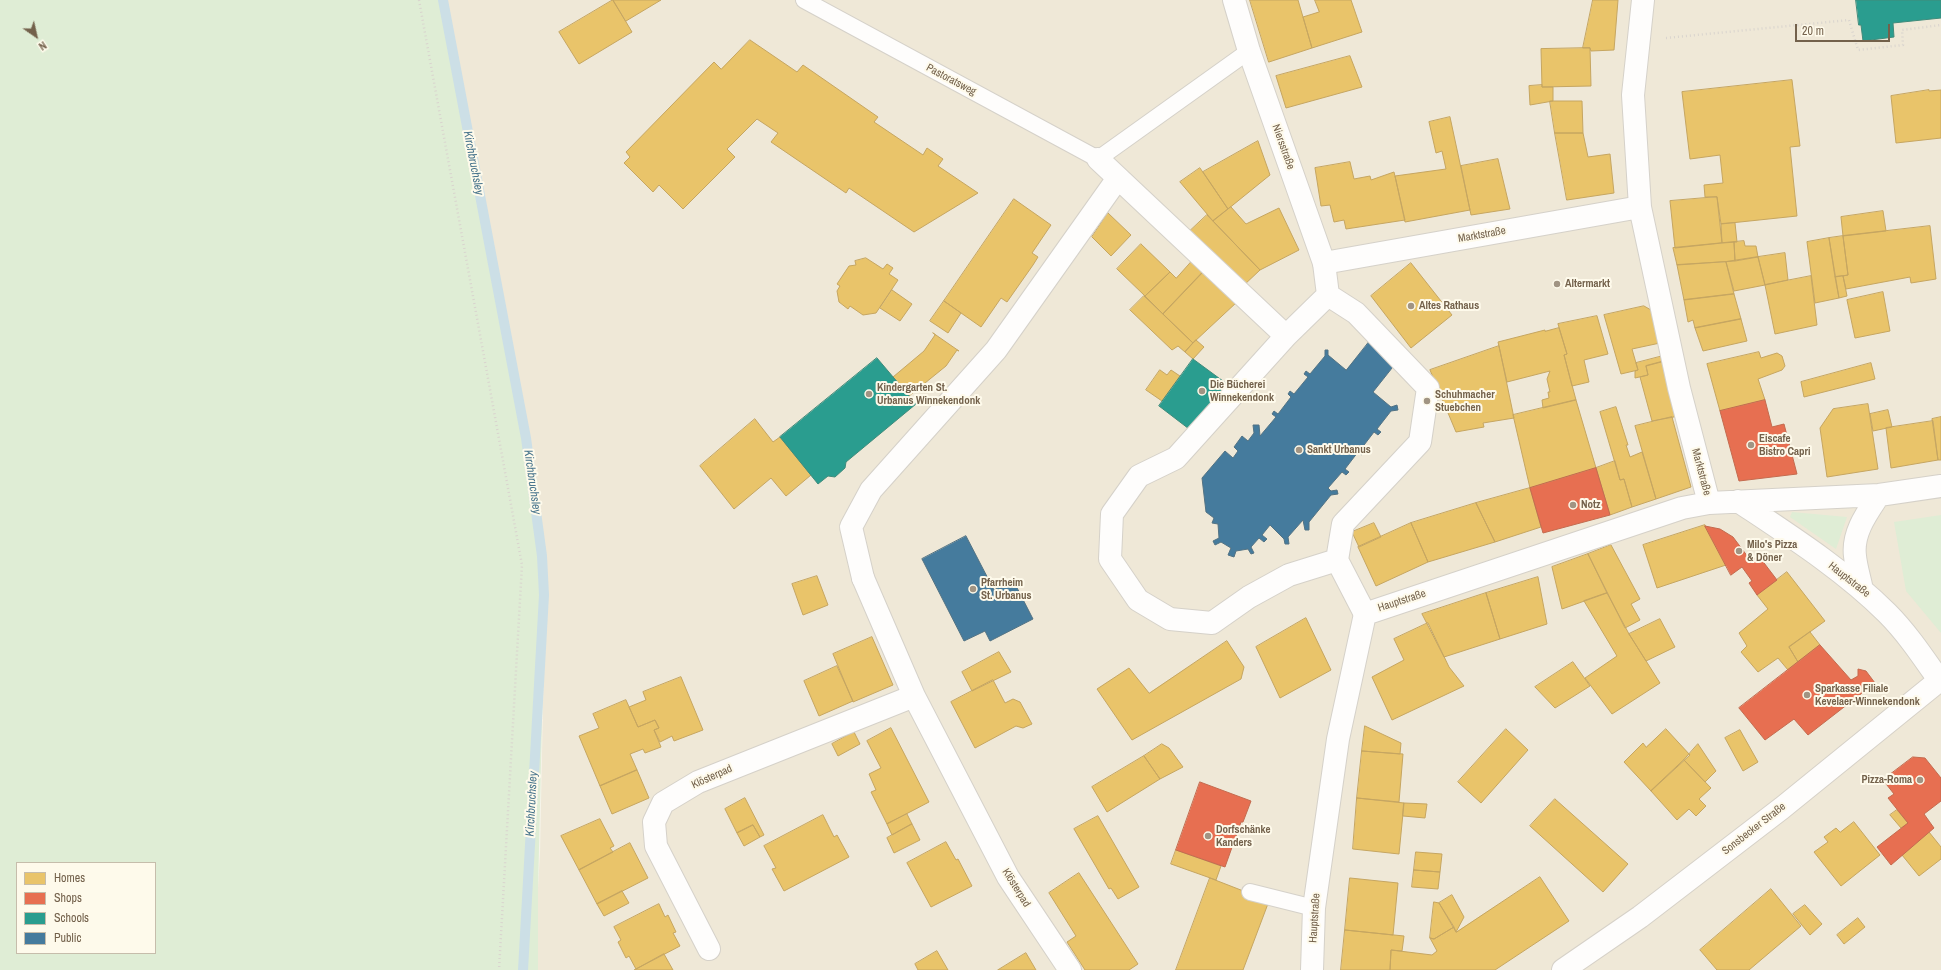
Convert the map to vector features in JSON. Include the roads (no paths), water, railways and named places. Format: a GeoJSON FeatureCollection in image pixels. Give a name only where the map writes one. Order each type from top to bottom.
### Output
{"type":"FeatureCollection","features":[{"type":"Feature","properties":{"kind":"street","name":"Niersstraße"},"geometry":{"type":"LineString","coordinates":[[1234,0],[1249,51],[1324,263],[1328,295]]}},
{"type":"Feature","properties":{"kind":"street","name":"Marktstraße"},"geometry":{"type":"LineString","coordinates":[[1643,0],[1637,41],[1634,94],[1640,207],[1679,388],[1709,503]]}},
{"type":"Feature","properties":{"kind":"street"},"geometry":{"type":"LineString","coordinates":[[1098,159],[1285,337]]}},
{"type":"Feature","properties":{"kind":"street","name":"Klösterpad"},"geometry":{"type":"LineString","coordinates":[[1070,970],[1008,877],[914,696],[862,578],[851,527],[871,490],[996,350],[1118,178]]}},
{"type":"Feature","properties":{"kind":"street","name":"Marktstraße"},"geometry":{"type":"LineString","coordinates":[[1324,263],[1640,207]]}},
{"type":"Feature","properties":{"kind":"street"},"geometry":{"type":"LineString","coordinates":[[1337,560],[1289,575],[1249,597],[1212,623],[1170,619],[1138,600],[1110,559],[1112,514],[1139,476],[1176,458],[1285,337],[1328,295],[1356,313],[1428,388],[1420,442],[1344,524],[1337,560],[1365,614]]}},
{"type":"Feature","properties":{"kind":"street","name":"Hauptstraße"},"geometry":{"type":"LineString","coordinates":[[1312,970],[1314,908],[1338,739],[1365,614],[1682,508],[1709,503],[1738,501],[1879,495],[1941,486]]}},
{"type":"Feature","properties":{"kind":"street"},"geometry":{"type":"LineString","coordinates":[[1862,590],[1854,555],[1856,538],[1863,520],[1879,495]]}},
{"type":"Feature","properties":{"kind":"street","name":"Hauptstraße"},"geometry":{"type":"LineString","coordinates":[[1738,501],[1784,531],[1862,590],[1888,613],[1906,634],[1940,681]]}},
{"type":"Feature","properties":{"kind":"street","name":"Sonsbecker Straße"},"geometry":{"type":"LineString","coordinates":[[1563,970],[1640,917],[1782,808],[1940,681]]}},
{"type":"Feature","properties":{"kind":"street","name":"Klösterpad"},"geometry":{"type":"LineString","coordinates":[[709,949],[656,846],[654,822],[663,803],[698,782],[914,696]]}},
{"type":"Feature","properties":{"kind":"lane","name":"Pastoratsweg"},"geometry":{"type":"LineString","coordinates":[[804,0],[1098,159]]}},
{"type":"Feature","properties":{"kind":"lane"},"geometry":{"type":"LineString","coordinates":[[1098,159],[1249,51]]}},
{"type":"Feature","properties":{"kind":"lane"},"geometry":{"type":"LineString","coordinates":[[1250,892],[1314,908]]}},
{"type":"Feature","properties":{"kind":"waterway","name":"Kirchbruchsley"},"geometry":{"type":"LineString","coordinates":[[443,0],[526,438],[542,556],[544,595],[523,970]]}},
{"type":"Feature","properties":{"kind":"place","name":"Altermarkt"},"geometry":{"type":"Point","coordinates":[1557,284]}},
{"type":"Feature","properties":{"kind":"place","name":"Altes Rathaus"},"geometry":{"type":"Point","coordinates":[1411,306]}},
{"type":"Feature","properties":{"kind":"place","name":"Die Bücherei Winnekendonk"},"geometry":{"type":"Point","coordinates":[1202,391]}},
{"type":"Feature","properties":{"kind":"place","name":"Kindergarten St. Urbanus Winnekendonk"},"geometry":{"type":"Point","coordinates":[869,394]}},
{"type":"Feature","properties":{"kind":"place","name":"Schuhmacher Stuebchen"},"geometry":{"type":"Point","coordinates":[1427,401]}},
{"type":"Feature","properties":{"kind":"place","name":"Eiscafe Bistro Capri"},"geometry":{"type":"Point","coordinates":[1751,445]}},
{"type":"Feature","properties":{"kind":"place","name":"Sankt Urbanus"},"geometry":{"type":"Point","coordinates":[1299,450]}},
{"type":"Feature","properties":{"kind":"place","name":"Notz"},"geometry":{"type":"Point","coordinates":[1573,505]}},
{"type":"Feature","properties":{"kind":"place","name":"Milo's Pizza & Döner"},"geometry":{"type":"Point","coordinates":[1739,551]}},
{"type":"Feature","properties":{"kind":"place","name":"Pfarrheim St. Urbanus"},"geometry":{"type":"Point","coordinates":[973,589]}},
{"type":"Feature","properties":{"kind":"place","name":"Sparkasse Filiale Kevelaer-Winnekendonk"},"geometry":{"type":"Point","coordinates":[1807,695]}},
{"type":"Feature","properties":{"kind":"place","name":"Pizza-Roma"},"geometry":{"type":"Point","coordinates":[1920,780]}},
{"type":"Feature","properties":{"kind":"place","name":"Dorfschänke Kanders"},"geometry":{"type":"Point","coordinates":[1208,836]}}]}
